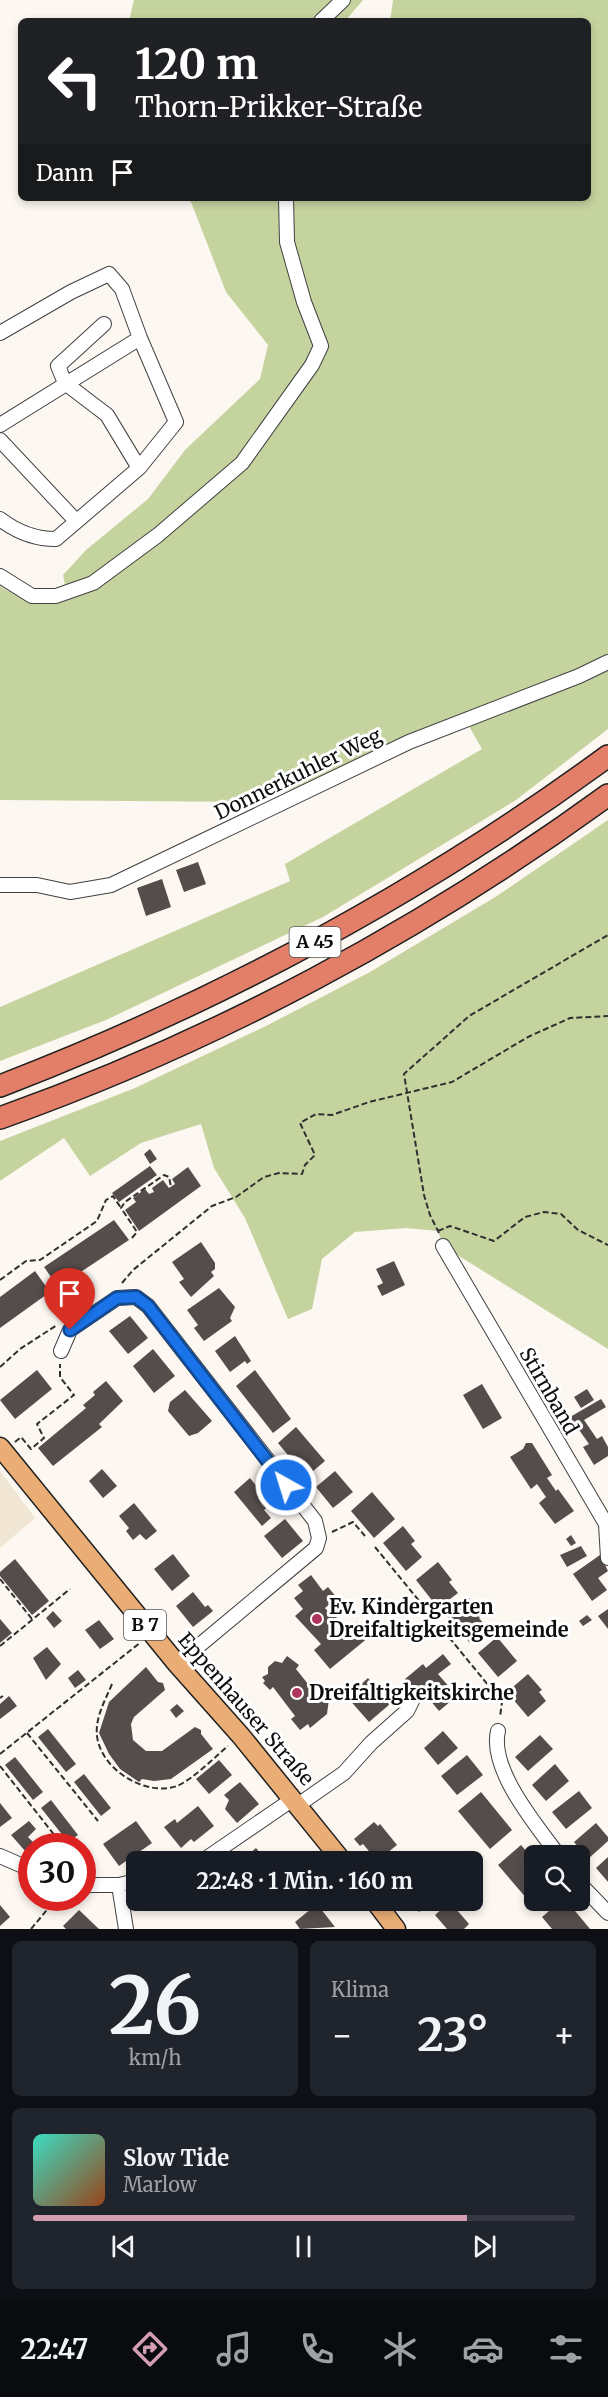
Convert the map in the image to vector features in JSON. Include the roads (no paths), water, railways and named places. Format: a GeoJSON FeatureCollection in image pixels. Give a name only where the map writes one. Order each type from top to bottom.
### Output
{"type":"FeatureCollection","features":[{"type":"Feature","properties":{"kind":"highway","name":"A 45"},"geometry":{"type":"LineString","coordinates":[[0,1086],[95,1049],[203,999],[316,942],[532,812],[608,756]]}},
{"type":"Feature","properties":{"kind":"highway","name":"A 45"},"geometry":{"type":"LineString","coordinates":[[0,1119],[208,1032],[331,970],[451,900],[552,836],[608,795]]}},
{"type":"Feature","properties":{"kind":"main road","name":"Eppenhauser Straße"},"geometry":{"type":"LineString","coordinates":[[2,1449],[152,1634],[241,1736],[334,1851]]}},
{"type":"Feature","properties":{"kind":"main road"},"geometry":{"type":"LineString","coordinates":[[382,1911],[396,1929]]}},
{"type":"Feature","properties":{"kind":"street"},"geometry":{"type":"LineString","coordinates":[[324,18],[343,0]]}},
{"type":"Feature","properties":{"kind":"street"},"geometry":{"type":"LineString","coordinates":[[0,576],[32,596],[56,596],[93,583],[158,535],[243,463],[312,365],[321,346],[304,302],[288,242],[286,201]]}},
{"type":"Feature","properties":{"kind":"street"},"geometry":{"type":"LineString","coordinates":[[0,333],[70,292],[109,274],[122,289],[176,422],[139,468],[56,539],[42,539],[13,529],[0,519]]}},
{"type":"Feature","properties":{"kind":"street"},"geometry":{"type":"LineString","coordinates":[[104,324],[58,366],[65,383],[106,415],[139,468]]}},
{"type":"Feature","properties":{"kind":"street"},"geometry":{"type":"LineString","coordinates":[[0,425],[140,338]]}},
{"type":"Feature","properties":{"kind":"street"},"geometry":{"type":"LineString","coordinates":[[0,440],[76,521]]}},
{"type":"Feature","properties":{"kind":"street","name":"Donnerkuhler Weg"},"geometry":{"type":"LineString","coordinates":[[0,885],[37,885],[70,892],[111,885],[409,742],[579,676],[608,662]]}},
{"type":"Feature","properties":{"kind":"street","name":"Stirnband"},"geometry":{"type":"LineString","coordinates":[[441,1242],[606,1524],[608,1558]]}},
{"type":"Feature","properties":{"kind":"street"},"geometry":{"type":"LineString","coordinates":[[61,1351],[70,1330],[117,1298],[136,1297],[148,1306],[315,1521],[319,1538],[316,1548],[177,1664]]}},
{"type":"Feature","properties":{"kind":"street"},"geometry":{"type":"LineString","coordinates":[[218,1851],[344,1773],[371,1743],[407,1711],[412,1701]]}},
{"type":"Feature","properties":{"kind":"street"},"geometry":{"type":"LineString","coordinates":[[498,1731],[498,1755],[511,1786],[551,1845]]}},
{"type":"Feature","properties":{"kind":"street"},"geometry":{"type":"LineString","coordinates":[[0,1856],[18,1864]]}},
{"type":"Feature","properties":{"kind":"street"},"geometry":{"type":"LineString","coordinates":[[96,1885],[126,1883]]}},
{"type":"Feature","properties":{"kind":"street"},"geometry":{"type":"LineString","coordinates":[[119,1885],[126,1929]]}},
{"type":"Feature","properties":{"kind":"street"},"geometry":{"type":"LineString","coordinates":[[590,1894],[608,1913]]}},
{"type":"Feature","properties":{"kind":"place","name":"Ev. Kindergarten Dreifaltigkeitsgemeinde"},"geometry":{"type":"Point","coordinates":[317,1619]}},
{"type":"Feature","properties":{"kind":"place","name":"Dreifaltigkeitskirche"},"geometry":{"type":"Point","coordinates":[297,1693]}}]}
